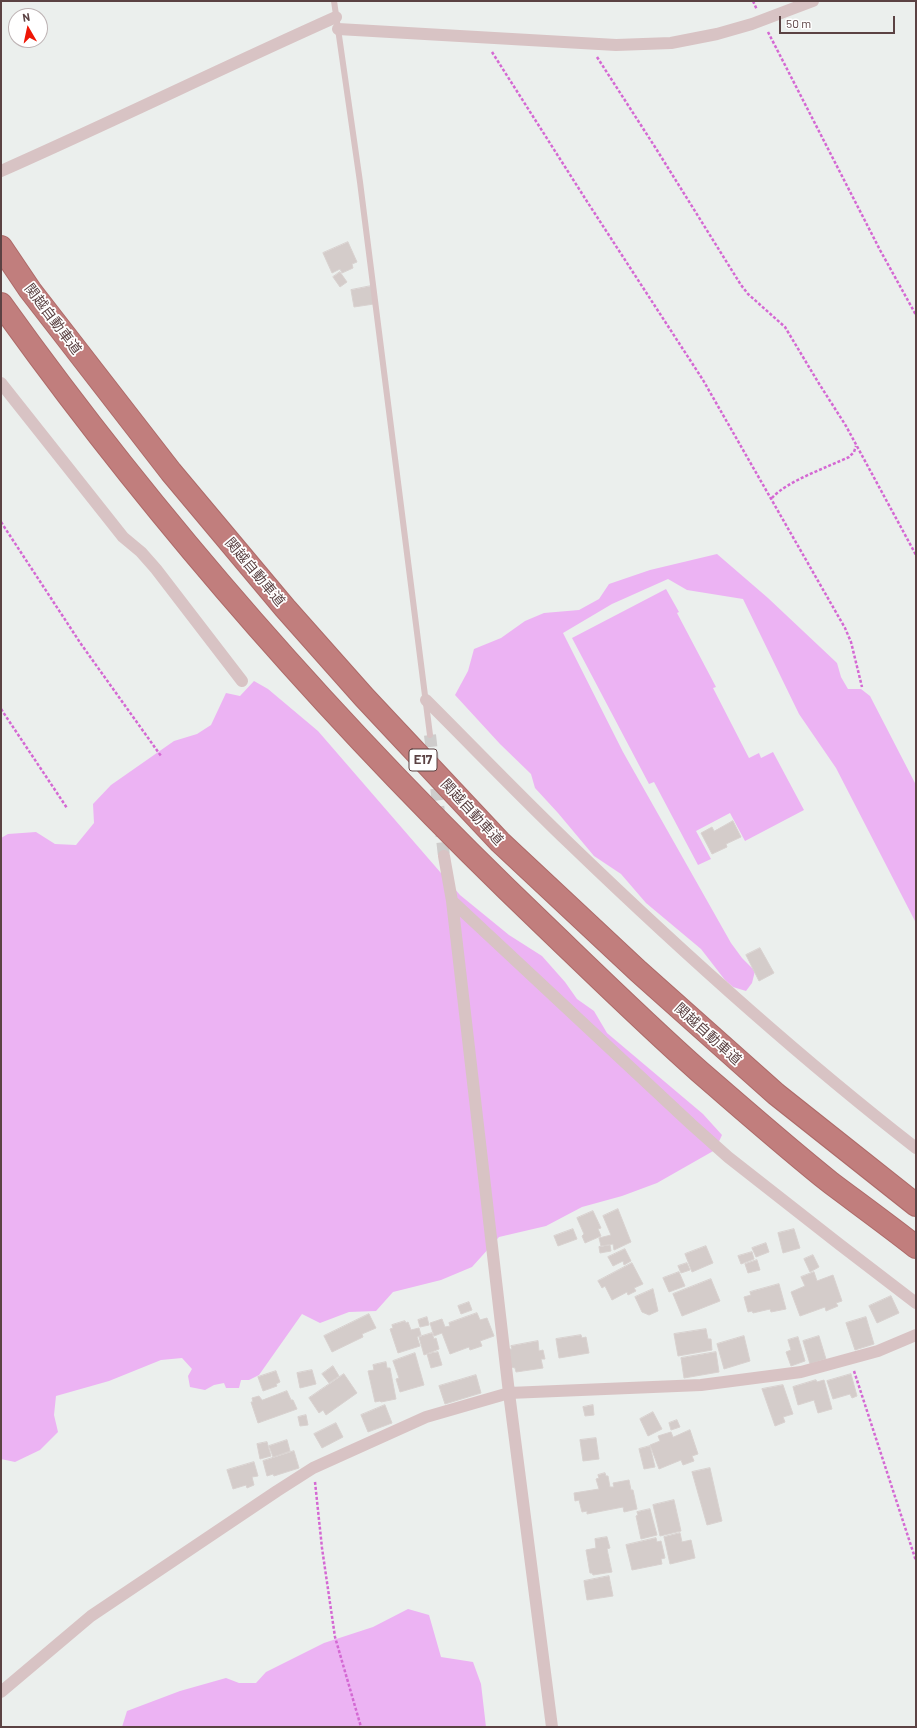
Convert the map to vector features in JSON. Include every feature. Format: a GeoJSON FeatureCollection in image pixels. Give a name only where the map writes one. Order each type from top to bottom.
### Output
{"type":"FeatureCollection","features":[{"type":"Feature","properties":{"kind":"highway","name":"関越自動車道"},"geometry":{"type":"LineString","coordinates":[[1,246],[30,290],[171,472],[285,608],[364,697],[500,842],[638,971],[776,1094],[916,1205]]}},
{"type":"Feature","properties":{"kind":"highway","name":"関越自動車道"},"geometry":{"type":"LineString","coordinates":[[1,304],[51,373],[122,465],[294,669],[386,769],[496,879],[698,1070],[830,1181],[916,1247]]}},
{"type":"Feature","properties":{"kind":"street"},"geometry":{"type":"LineString","coordinates":[[1,171],[246,58],[337,23],[484,37],[588,44],[616,45],[671,43],[717,34],[762,20],[813,1]]}},
{"type":"Feature","properties":{"kind":"street"},"geometry":{"type":"LineString","coordinates":[[1,383],[124,537],[141,552],[156,570],[242,681]]}},
{"type":"Feature","properties":{"kind":"street"},"geometry":{"type":"LineString","coordinates":[[426,700],[569,843],[720,985],[776,1034],[916,1148]]}},
{"type":"Feature","properties":{"kind":"street"},"geometry":{"type":"LineString","coordinates":[[444,856],[452,901],[509,1393],[552,1727]]}},
{"type":"Feature","properties":{"kind":"street"},"geometry":{"type":"LineString","coordinates":[[452,901],[690,1124],[728,1157],[916,1303]]}},
{"type":"Feature","properties":{"kind":"street"},"geometry":{"type":"LineString","coordinates":[[1,1692],[91,1616],[313,1468],[426,1417],[509,1393],[701,1385],[801,1372],[878,1351],[916,1335]]}},
{"type":"Feature","properties":{"kind":"lane"},"geometry":{"type":"LineString","coordinates":[[334,1],[360,182],[430,735]]}},
{"type":"Feature","properties":{"kind":"path"},"geometry":{"type":"LineString","coordinates":[[762,20],[880,250],[916,315]]}},
{"type":"Feature","properties":{"kind":"path"},"geometry":{"type":"LineString","coordinates":[[484,37],[588,203],[703,380],[772,498],[845,628],[851,642],[862,687]]}},
{"type":"Feature","properties":{"kind":"path"},"geometry":{"type":"LineString","coordinates":[[588,44],[655,147],[741,286],[785,328],[846,426],[916,555]]}},
{"type":"Feature","properties":{"kind":"path"},"geometry":{"type":"LineString","coordinates":[[772,498],[777,493],[796,482],[849,457],[854,452],[856,446]]}},
{"type":"Feature","properties":{"kind":"path"},"geometry":{"type":"LineString","coordinates":[[1,522],[81,644],[161,756]]}},
{"type":"Feature","properties":{"kind":"path"},"geometry":{"type":"LineString","coordinates":[[1,708],[67,808]]}},
{"type":"Feature","properties":{"kind":"path"},"geometry":{"type":"LineString","coordinates":[[850,1359],[916,1561]]}},
{"type":"Feature","properties":{"kind":"path"},"geometry":{"type":"LineString","coordinates":[[313,1468],[322,1548],[335,1637],[361,1727]]}},
{"type":"Feature","properties":{"kind":"shaded area"},"geometry":{"type":"Polygon","coordinates":[[[717,554],[768,598],[837,663],[841,677],[848,689],[861,689],[870,696],[916,785],[916,923],[836,768],[799,714],[743,599],[687,590],[668,579],[612,604],[563,633],[623,752],[731,943],[742,958],[755,971],[752,983],[746,991],[733,987],[725,980],[701,949],[646,903],[621,874],[594,856],[535,788],[531,774],[500,744],[455,695],[468,671],[474,649],[501,638],[525,621],[544,613],[579,610],[599,599],[609,584],[650,570],[717,554]]]}},
{"type":"Feature","properties":{"kind":"shaded area"},"geometry":{"type":"Polygon","coordinates":[[[666,589],[716,687],[713,688],[749,758],[759,753],[761,758],[773,752],[804,810],[745,841],[730,813],[696,831],[711,859],[698,865],[654,782],[649,784],[572,638],[666,589]]]}},
{"type":"Feature","properties":{"kind":"shaded area"},"geometry":{"type":"Polygon","coordinates":[[[254,681],[268,689],[318,731],[460,895],[509,935],[542,956],[565,982],[577,999],[594,1011],[607,1033],[703,1114],[722,1135],[715,1150],[657,1183],[622,1196],[582,1207],[546,1226],[499,1237],[472,1267],[441,1280],[393,1292],[376,1311],[349,1312],[320,1323],[302,1314],[259,1375],[249,1380],[241,1380],[239,1388],[226,1388],[224,1383],[214,1385],[205,1390],[190,1387],[188,1376],[192,1369],[182,1358],[161,1360],[109,1381],[56,1396],[54,1415],[58,1432],[40,1450],[15,1462],[1,1459],[1,838],[8,834],[36,832],[55,844],[76,845],[94,823],[93,804],[111,785],[174,741],[197,734],[211,725],[226,693],[240,696],[254,681]]]}},
{"type":"Feature","properties":{"kind":"shaded area"},"geometry":{"type":"Polygon","coordinates":[[[408,1609],[429,1615],[441,1657],[473,1662],[481,1684],[486,1727],[122,1727],[127,1711],[180,1691],[226,1678],[239,1683],[256,1683],[266,1672],[324,1643],[373,1627],[408,1609]]]}},
{"type":"Feature","properties":{"kind":"building"},"geometry":{"type":"Polygon","coordinates":[[[348,242],[357,262],[352,264],[353,268],[342,273],[340,269],[332,273],[323,253],[348,242]]]}},
{"type":"Feature","properties":{"kind":"building"},"geometry":{"type":"Polygon","coordinates":[[[340,272],[347,282],[340,287],[333,277],[340,272]]]}},
{"type":"Feature","properties":{"kind":"building"},"geometry":{"type":"Polygon","coordinates":[[[371,286],[374,304],[354,307],[351,290],[371,286]]]}},
{"type":"Feature","properties":{"kind":"building"},"geometry":{"type":"Polygon","coordinates":[[[733,821],[741,837],[726,844],[727,847],[712,854],[701,833],[712,827],[714,831],[733,821]]]}},
{"type":"Feature","properties":{"kind":"building"},"geometry":{"type":"Polygon","coordinates":[[[760,948],[774,973],[759,981],[746,955],[760,948]]]}},
{"type":"Feature","properties":{"kind":"building"},"geometry":{"type":"Polygon","coordinates":[[[618,1209],[631,1242],[614,1250],[613,1244],[601,1246],[599,1238],[611,1235],[603,1216],[618,1209]]]}},
{"type":"Feature","properties":{"kind":"building"},"geometry":{"type":"Polygon","coordinates":[[[593,1211],[601,1228],[598,1229],[601,1236],[585,1243],[582,1236],[584,1234],[577,1218],[593,1211]]]}},
{"type":"Feature","properties":{"kind":"building"},"geometry":{"type":"Polygon","coordinates":[[[573,1229],[577,1239],[558,1246],[554,1236],[573,1229]]]}},
{"type":"Feature","properties":{"kind":"building"},"geometry":{"type":"Polygon","coordinates":[[[794,1229],[800,1248],[783,1253],[778,1233],[794,1229]]]}},
{"type":"Feature","properties":{"kind":"building"},"geometry":{"type":"Polygon","coordinates":[[[766,1243],[769,1252],[756,1257],[752,1248],[766,1243]]]}},
{"type":"Feature","properties":{"kind":"building"},"geometry":{"type":"Polygon","coordinates":[[[610,1245],[611,1251],[600,1253],[599,1247],[610,1245]]]}},
{"type":"Feature","properties":{"kind":"building"},"geometry":{"type":"Polygon","coordinates":[[[706,1246],[713,1263],[692,1272],[685,1254],[706,1246]]]}},
{"type":"Feature","properties":{"kind":"building"},"geometry":{"type":"Polygon","coordinates":[[[625,1249],[631,1261],[624,1265],[623,1261],[613,1266],[608,1257],[625,1249]]]}},
{"type":"Feature","properties":{"kind":"building"},"geometry":{"type":"Polygon","coordinates":[[[752,1252],[754,1259],[741,1264],[738,1256],[752,1252]]]}},
{"type":"Feature","properties":{"kind":"building"},"geometry":{"type":"Polygon","coordinates":[[[813,1255],[819,1267],[810,1272],[804,1259],[813,1255]]]}},
{"type":"Feature","properties":{"kind":"building"},"geometry":{"type":"Polygon","coordinates":[[[757,1260],[760,1270],[748,1273],[745,1264],[757,1260]]]}},
{"type":"Feature","properties":{"kind":"building"},"geometry":{"type":"Polygon","coordinates":[[[632,1263],[643,1284],[634,1288],[636,1291],[628,1295],[627,1292],[612,1300],[605,1286],[602,1288],[598,1281],[632,1263]]]}},
{"type":"Feature","properties":{"kind":"building"},"geometry":{"type":"Polygon","coordinates":[[[687,1263],[690,1270],[681,1273],[678,1266],[687,1263]]]}},
{"type":"Feature","properties":{"kind":"building"},"geometry":{"type":"Polygon","coordinates":[[[679,1272],[685,1286],[669,1292],[663,1278],[679,1272]]]}},
{"type":"Feature","properties":{"kind":"building"},"geometry":{"type":"Polygon","coordinates":[[[814,1272],[817,1281],[833,1275],[842,1301],[836,1303],[838,1306],[826,1311],[825,1307],[800,1316],[791,1292],[805,1286],[801,1277],[814,1272]]]}},
{"type":"Feature","properties":{"kind":"building"},"geometry":{"type":"Polygon","coordinates":[[[711,1279],[720,1301],[682,1316],[673,1294],[711,1279]]]}},
{"type":"Feature","properties":{"kind":"building"},"geometry":{"type":"Polygon","coordinates":[[[779,1284],[786,1309],[771,1312],[770,1309],[753,1313],[752,1311],[748,1312],[744,1297],[751,1295],[750,1292],[779,1284]]]}},
{"type":"Feature","properties":{"kind":"building"},"geometry":{"type":"Polygon","coordinates":[[[653,1289],[658,1311],[649,1315],[642,1312],[635,1297],[653,1289]]]}},
{"type":"Feature","properties":{"kind":"building"},"geometry":{"type":"Polygon","coordinates":[[[891,1296],[899,1313],[877,1323],[869,1306],[891,1296]]]}},
{"type":"Feature","properties":{"kind":"building"},"geometry":{"type":"Polygon","coordinates":[[[469,1302],[472,1310],[461,1314],[458,1306],[469,1302]]]}},
{"type":"Feature","properties":{"kind":"building"},"geometry":{"type":"Polygon","coordinates":[[[477,1313],[480,1320],[487,1318],[494,1336],[480,1341],[482,1346],[470,1350],[469,1347],[450,1354],[442,1333],[434,1336],[430,1323],[442,1319],[445,1327],[450,1326],[449,1323],[477,1313]]]}},
{"type":"Feature","properties":{"kind":"building"},"geometry":{"type":"Polygon","coordinates":[[[369,1314],[376,1328],[362,1334],[363,1337],[332,1352],[324,1336],[369,1314]]]}},
{"type":"Feature","properties":{"kind":"building"},"geometry":{"type":"Polygon","coordinates":[[[427,1317],[429,1325],[420,1327],[418,1320],[427,1317]]]}},
{"type":"Feature","properties":{"kind":"building"},"geometry":{"type":"Polygon","coordinates":[[[866,1317],[874,1344],[855,1350],[846,1323],[866,1317]]]}},
{"type":"Feature","properties":{"kind":"building"},"geometry":{"type":"Polygon","coordinates":[[[405,1321],[406,1323],[408,1322],[411,1330],[419,1328],[421,1335],[417,1337],[420,1346],[398,1353],[390,1329],[393,1328],[392,1325],[405,1321]]]}},
{"type":"Feature","properties":{"kind":"building"},"geometry":{"type":"Polygon","coordinates":[[[706,1329],[708,1339],[711,1339],[712,1350],[678,1356],[674,1334],[706,1329]]]}},
{"type":"Feature","properties":{"kind":"building"},"geometry":{"type":"Polygon","coordinates":[[[432,1333],[434,1339],[436,1338],[439,1349],[424,1355],[419,1337],[432,1333]]]}},
{"type":"Feature","properties":{"kind":"building"},"geometry":{"type":"Polygon","coordinates":[[[581,1335],[582,1338],[586,1337],[589,1353],[559,1358],[556,1339],[581,1335]]]}},
{"type":"Feature","properties":{"kind":"building"},"geometry":{"type":"Polygon","coordinates":[[[744,1336],[750,1361],[724,1369],[717,1344],[744,1336]]]}},
{"type":"Feature","properties":{"kind":"building"},"geometry":{"type":"Polygon","coordinates":[[[819,1336],[826,1359],[810,1364],[803,1341],[819,1336]]]}},
{"type":"Feature","properties":{"kind":"building"},"geometry":{"type":"Polygon","coordinates":[[[798,1337],[805,1361],[791,1366],[786,1352],[791,1350],[788,1340],[798,1337]]]}},
{"type":"Feature","properties":{"kind":"building"},"geometry":{"type":"Polygon","coordinates":[[[538,1341],[539,1351],[543,1350],[545,1359],[541,1359],[543,1368],[516,1372],[515,1368],[511,1367],[508,1349],[512,1349],[511,1346],[538,1341]]]}},
{"type":"Feature","properties":{"kind":"building"},"geometry":{"type":"Polygon","coordinates":[[[438,1352],[442,1365],[431,1368],[427,1354],[438,1352]]]}},
{"type":"Feature","properties":{"kind":"building"},"geometry":{"type":"Polygon","coordinates":[[[716,1352],[719,1372],[684,1378],[681,1358],[716,1352]]]}},
{"type":"Feature","properties":{"kind":"building"},"geometry":{"type":"Polygon","coordinates":[[[415,1353],[424,1385],[400,1392],[396,1379],[399,1378],[393,1361],[415,1353]]]}},
{"type":"Feature","properties":{"kind":"building"},"geometry":{"type":"Polygon","coordinates":[[[386,1362],[387,1368],[390,1368],[396,1399],[375,1402],[368,1371],[374,1370],[373,1365],[386,1362]]]}},
{"type":"Feature","properties":{"kind":"building"},"geometry":{"type":"Polygon","coordinates":[[[333,1366],[339,1376],[329,1383],[322,1374],[333,1366]]]}},
{"type":"Feature","properties":{"kind":"building"},"geometry":{"type":"Polygon","coordinates":[[[312,1370],[316,1384],[300,1388],[297,1373],[312,1370]]]}},
{"type":"Feature","properties":{"kind":"building"},"geometry":{"type":"Polygon","coordinates":[[[276,1371],[280,1382],[276,1384],[277,1386],[263,1391],[258,1377],[276,1371]]]}},
{"type":"Feature","properties":{"kind":"building"},"geometry":{"type":"Polygon","coordinates":[[[344,1374],[357,1393],[326,1415],[323,1410],[319,1413],[309,1398],[344,1374]]]}},
{"type":"Feature","properties":{"kind":"building"},"geometry":{"type":"Polygon","coordinates":[[[851,1374],[857,1396],[852,1398],[850,1394],[833,1399],[827,1381],[851,1374]]]}},
{"type":"Feature","properties":{"kind":"building"},"geometry":{"type":"Polygon","coordinates":[[[476,1375],[481,1393],[445,1404],[439,1386],[476,1375]]]}},
{"type":"Feature","properties":{"kind":"building"},"geometry":{"type":"Polygon","coordinates":[[[816,1380],[817,1382],[824,1380],[832,1409],[818,1413],[814,1400],[798,1405],[793,1387],[816,1380]]]}},
{"type":"Feature","properties":{"kind":"building"},"geometry":{"type":"Polygon","coordinates":[[[783,1385],[793,1414],[783,1417],[785,1422],[775,1426],[762,1389],[783,1385]]]}},
{"type":"Feature","properties":{"kind":"building"},"geometry":{"type":"Polygon","coordinates":[[[287,1391],[297,1409],[258,1423],[251,1402],[253,1402],[252,1398],[259,1396],[262,1400],[287,1391]]]}},
{"type":"Feature","properties":{"kind":"building"},"geometry":{"type":"Polygon","coordinates":[[[385,1405],[392,1423],[368,1432],[361,1415],[385,1405]]]}},
{"type":"Feature","properties":{"kind":"building"},"geometry":{"type":"Polygon","coordinates":[[[593,1405],[594,1415],[585,1416],[583,1407],[593,1405]]]}},
{"type":"Feature","properties":{"kind":"building"},"geometry":{"type":"Polygon","coordinates":[[[653,1412],[662,1429],[648,1436],[640,1419],[653,1412]]]}},
{"type":"Feature","properties":{"kind":"building"},"geometry":{"type":"Polygon","coordinates":[[[306,1415],[308,1425],[300,1426],[298,1417],[306,1415]]]}},
{"type":"Feature","properties":{"kind":"building"},"geometry":{"type":"Polygon","coordinates":[[[677,1420],[680,1427],[671,1430],[669,1423],[677,1420]]]}},
{"type":"Feature","properties":{"kind":"building"},"geometry":{"type":"Polygon","coordinates":[[[336,1423],[343,1437],[322,1448],[314,1434],[336,1423]]]}},
{"type":"Feature","properties":{"kind":"building"},"geometry":{"type":"Polygon","coordinates":[[[690,1430],[698,1454],[692,1456],[694,1461],[683,1465],[681,1460],[659,1469],[650,1445],[660,1441],[658,1436],[671,1432],[673,1437],[690,1430]]]}},
{"type":"Feature","properties":{"kind":"building"},"geometry":{"type":"Polygon","coordinates":[[[596,1438],[599,1459],[583,1461],[580,1440],[596,1438]]]}},
{"type":"Feature","properties":{"kind":"building"},"geometry":{"type":"Polygon","coordinates":[[[287,1440],[290,1451],[273,1457],[269,1446],[287,1440]]]}},
{"type":"Feature","properties":{"kind":"building"},"geometry":{"type":"Polygon","coordinates":[[[267,1442],[271,1456],[260,1459],[257,1444],[267,1442]]]}},
{"type":"Feature","properties":{"kind":"building"},"geometry":{"type":"Polygon","coordinates":[[[650,1446],[655,1467],[644,1469],[639,1449],[650,1446]]]}},
{"type":"Feature","properties":{"kind":"building"},"geometry":{"type":"Polygon","coordinates":[[[294,1451],[299,1468],[274,1476],[273,1474],[267,1476],[263,1461],[294,1451]]]}},
{"type":"Feature","properties":{"kind":"building"},"geometry":{"type":"Polygon","coordinates":[[[254,1462],[258,1476],[252,1477],[254,1485],[247,1488],[246,1485],[233,1489],[227,1470],[254,1462]]]}},
{"type":"Feature","properties":{"kind":"building"},"geometry":{"type":"Polygon","coordinates":[[[710,1468],[722,1521],[707,1525],[692,1472],[710,1468]]]}},
{"type":"Feature","properties":{"kind":"building"},"geometry":{"type":"Polygon","coordinates":[[[605,1473],[606,1476],[608,1476],[610,1487],[614,1487],[613,1483],[629,1480],[637,1509],[624,1512],[623,1507],[587,1514],[587,1511],[582,1512],[579,1500],[575,1501],[574,1493],[599,1489],[596,1479],[599,1478],[598,1475],[605,1473]]]}},
{"type":"Feature","properties":{"kind":"building"},"geometry":{"type":"Polygon","coordinates":[[[674,1500],[681,1531],[660,1536],[653,1505],[674,1500]]]}},
{"type":"Feature","properties":{"kind":"building"},"geometry":{"type":"Polygon","coordinates":[[[650,1509],[657,1535],[641,1539],[636,1516],[638,1515],[637,1512],[650,1509]]]}},
{"type":"Feature","properties":{"kind":"building"},"geometry":{"type":"Polygon","coordinates":[[[680,1533],[682,1542],[691,1540],[695,1558],[670,1564],[664,1537],[680,1533]]]}},
{"type":"Feature","properties":{"kind":"building"},"geometry":{"type":"Polygon","coordinates":[[[607,1537],[610,1548],[607,1549],[612,1572],[593,1575],[590,1573],[586,1550],[596,1548],[595,1539],[607,1537]]]}},
{"type":"Feature","properties":{"kind":"building"},"geometry":{"type":"Polygon","coordinates":[[[656,1538],[657,1542],[661,1541],[665,1558],[661,1559],[662,1564],[632,1570],[626,1545],[656,1538]]]}},
{"type":"Feature","properties":{"kind":"building"},"geometry":{"type":"Polygon","coordinates":[[[609,1576],[613,1596],[587,1600],[584,1581],[609,1576]]]}},
{"type":"Feature","properties":{"kind":"tunnel"},"geometry":{"type":"LineString","coordinates":[[430,735],[444,856]]}}]}
